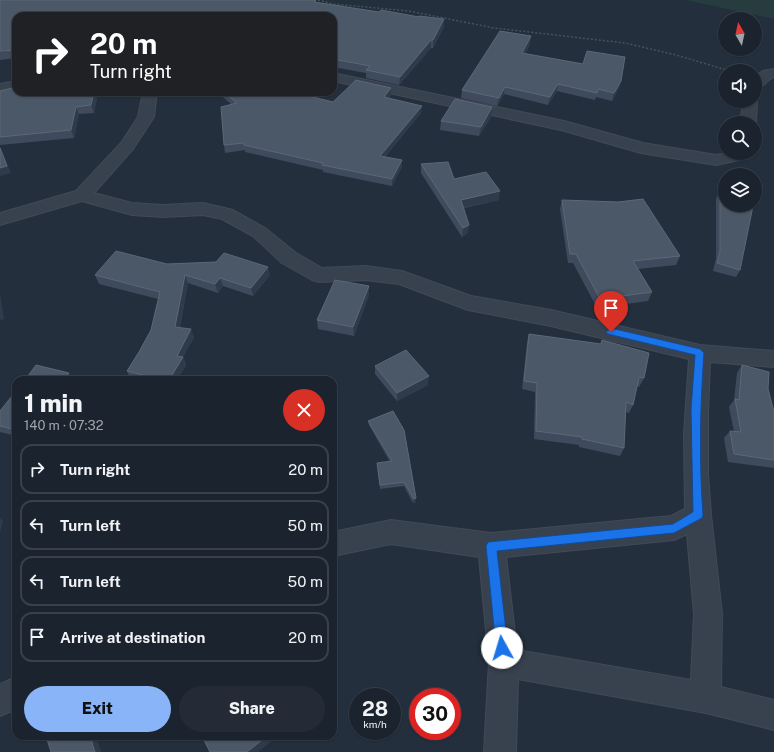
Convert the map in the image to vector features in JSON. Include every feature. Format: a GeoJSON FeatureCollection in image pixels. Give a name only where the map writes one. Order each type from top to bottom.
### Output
{"type":"FeatureCollection","features":[{"type":"Feature","properties":{"kind":"street"},"geometry":{"type":"LineString","coordinates":[[762,78],[774,73]]}},
{"type":"Feature","properties":{"kind":"street"},"geometry":{"type":"LineString","coordinates":[[337,78],[564,126],[641,148],[718,160]]}},
{"type":"Feature","properties":{"kind":"street"},"geometry":{"type":"LineString","coordinates":[[0,88],[12,86]]}},
{"type":"Feature","properties":{"kind":"street"},"geometry":{"type":"LineString","coordinates":[[0,219],[82,194],[92,186],[127,146],[146,117],[149,96]]}},
{"type":"Feature","properties":{"kind":"street"},"geometry":{"type":"LineString","coordinates":[[82,194],[132,209],[163,211],[203,209],[226,214],[259,232],[289,258],[319,275],[366,273],[402,278],[468,303],[551,318],[700,353],[774,359]]}},
{"type":"Feature","properties":{"kind":"street"},"geometry":{"type":"LineString","coordinates":[[700,353],[695,409],[696,487],[708,614],[706,698]]}},
{"type":"Feature","properties":{"kind":"street"},"geometry":{"type":"LineString","coordinates":[[337,543],[391,532],[491,546],[674,528],[698,515]]}},
{"type":"Feature","properties":{"kind":"street"},"geometry":{"type":"LineString","coordinates":[[491,546],[504,662],[504,751]]}},
{"type":"Feature","properties":{"kind":"street"},"geometry":{"type":"LineString","coordinates":[[504,662],[706,698],[774,715]]}},
{"type":"Feature","properties":{"kind":"street"},"geometry":{"type":"LineString","coordinates":[[0,701],[12,694]]}},
{"type":"Feature","properties":{"kind":"path"},"geometry":{"type":"LineString","coordinates":[[318,0],[333,4],[409,11],[494,28],[625,43],[676,55],[718,67]]}},
{"type":"Feature","properties":{"kind":"green space"},"geometry":{"type":"Polygon","coordinates":[[[685,0],[774,0],[774,19],[762,16],[762,12],[741,12],[685,0]]]}},
{"type":"Feature","properties":{"kind":"building"},"geometry":{"type":"Polygon","coordinates":[[[0,0],[316,0],[314,2],[379,12],[381,10],[419,17],[444,19],[433,40],[431,40],[400,77],[366,70],[370,66],[337,60],[337,12],[12,12],[12,50],[0,51],[0,0]]]}},
{"type":"Feature","properties":{"kind":"building"},"geometry":{"type":"Polygon","coordinates":[[[500,31],[531,36],[522,53],[583,64],[587,51],[625,57],[621,81],[614,93],[598,89],[597,93],[558,84],[550,97],[505,87],[499,98],[462,90],[500,31]]]}},
{"type":"Feature","properties":{"kind":"building"},"geometry":{"type":"Polygon","coordinates":[[[356,80],[391,88],[384,97],[422,106],[380,156],[402,160],[392,179],[322,165],[323,163],[244,145],[244,143],[224,145],[221,107],[237,103],[229,96],[309,96],[333,102],[356,80]]]}},
{"type":"Feature","properties":{"kind":"building"},"geometry":{"type":"Polygon","coordinates":[[[12,88],[12,96],[93,96],[91,105],[76,107],[71,130],[0,137],[0,91],[12,88]]]}},
{"type":"Feature","properties":{"kind":"building"},"geometry":{"type":"Polygon","coordinates":[[[455,99],[492,107],[481,127],[441,121],[455,99]]]}},
{"type":"Feature","properties":{"kind":"building"},"geometry":{"type":"Polygon","coordinates":[[[0,148],[7,166],[0,168],[0,148]]]}},
{"type":"Feature","properties":{"kind":"building"},"geometry":{"type":"Polygon","coordinates":[[[448,162],[454,179],[486,172],[500,191],[461,200],[469,225],[463,228],[421,164],[448,162]]]}},
{"type":"Feature","properties":{"kind":"building"},"geometry":{"type":"Polygon","coordinates":[[[643,199],[680,256],[633,261],[652,292],[600,299],[576,254],[570,254],[562,200],[618,202],[643,199]]]}},
{"type":"Feature","properties":{"kind":"building"},"geometry":{"type":"Polygon","coordinates":[[[720,212],[752,212],[740,270],[717,263],[720,251],[720,212]]]}},
{"type":"Feature","properties":{"kind":"building"},"geometry":{"type":"Polygon","coordinates":[[[116,251],[167,264],[216,262],[224,253],[268,267],[251,288],[220,278],[215,284],[185,275],[175,327],[191,329],[177,356],[183,357],[171,376],[146,376],[127,371],[151,330],[160,292],[95,275],[116,251]]]}},
{"type":"Feature","properties":{"kind":"building"},"geometry":{"type":"Polygon","coordinates":[[[335,280],[369,286],[353,327],[317,320],[335,280]]]}},
{"type":"Feature","properties":{"kind":"building"},"geometry":{"type":"Polygon","coordinates":[[[529,334],[601,344],[602,340],[649,353],[644,378],[639,377],[633,405],[626,402],[624,448],[582,439],[582,437],[536,431],[537,383],[524,381],[529,334]]]}},
{"type":"Feature","properties":{"kind":"building"},"geometry":{"type":"Polygon","coordinates":[[[406,350],[429,376],[397,393],[375,366],[406,350]]]}},
{"type":"Feature","properties":{"kind":"building"},"geometry":{"type":"Polygon","coordinates":[[[36,365],[69,373],[67,376],[28,376],[36,365]]]}},
{"type":"Feature","properties":{"kind":"building"},"geometry":{"type":"Polygon","coordinates":[[[742,365],[769,372],[768,389],[774,412],[774,460],[734,454],[730,431],[741,432],[735,399],[739,400],[742,365]]]}},
{"type":"Feature","properties":{"kind":"building"},"geometry":{"type":"Polygon","coordinates":[[[12,396],[12,429],[0,426],[0,411],[12,396]]]}},
{"type":"Feature","properties":{"kind":"building"},"geometry":{"type":"Polygon","coordinates":[[[393,411],[404,430],[416,498],[414,499],[404,482],[380,485],[377,463],[392,461],[368,421],[393,411]]]}},
{"type":"Feature","properties":{"kind":"building"},"geometry":{"type":"Polygon","coordinates":[[[47,740],[91,740],[95,752],[51,752],[47,740]]]}},
{"type":"Feature","properties":{"kind":"building"},"geometry":{"type":"Polygon","coordinates":[[[204,740],[262,740],[247,752],[210,752],[204,740]]]}},
{"type":"Feature","properties":{"kind":"route"},"geometry":{"type":"LineString","coordinates":[[502,648],[491,546],[674,528],[698,515],[696,487],[695,409],[700,353],[611,332]]}}]}
